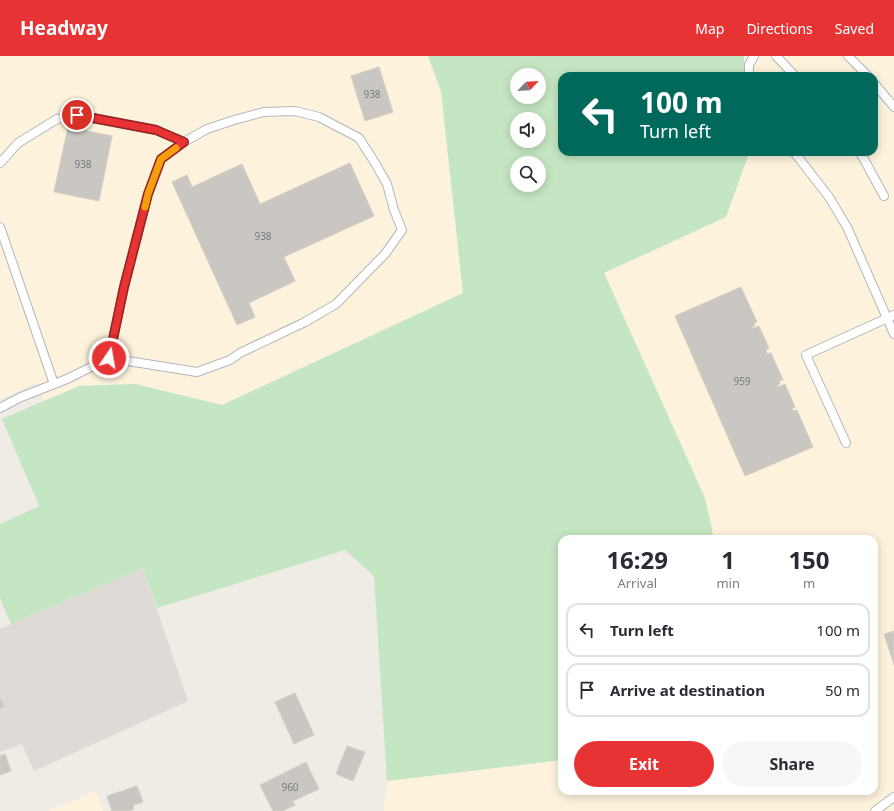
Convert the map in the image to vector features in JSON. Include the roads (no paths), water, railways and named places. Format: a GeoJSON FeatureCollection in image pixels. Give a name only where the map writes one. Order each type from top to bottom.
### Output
{"type":"FeatureCollection","features":[{"type":"Feature","properties":{"kind":"lane"},"geometry":{"type":"LineString","coordinates":[[749,72],[749,65],[754,56]]}},
{"type":"Feature","properties":{"kind":"lane"},"geometry":{"type":"LineString","coordinates":[[776,56],[791,72]]}},
{"type":"Feature","properties":{"kind":"lane"},"geometry":{"type":"LineString","coordinates":[[848,56],[864,72]]}},
{"type":"Feature","properties":{"kind":"lane"},"geometry":{"type":"LineString","coordinates":[[878,88],[894,107]]}},
{"type":"Feature","properties":{"kind":"lane"},"geometry":{"type":"LineString","coordinates":[[0,408],[21,397],[54,384],[109,358],[197,372],[230,360],[240,353],[305,322],[336,304],[385,254],[402,230],[394,210],[387,184],[359,138],[319,117],[295,111],[264,112],[207,129],[184,142],[161,159],[148,194],[124,287],[109,358]]}},
{"type":"Feature","properties":{"kind":"lane"},"geometry":{"type":"LineString","coordinates":[[0,163],[18,143],[57,119],[77,115],[156,130],[184,142]]}},
{"type":"Feature","properties":{"kind":"lane"},"geometry":{"type":"LineString","coordinates":[[797,156],[830,197],[847,227],[890,317],[894,334]]}},
{"type":"Feature","properties":{"kind":"lane"},"geometry":{"type":"LineString","coordinates":[[862,156],[884,196]]}},
{"type":"Feature","properties":{"kind":"lane"},"geometry":{"type":"LineString","coordinates":[[0,227],[54,384]]}},
{"type":"Feature","properties":{"kind":"lane"},"geometry":{"type":"LineString","coordinates":[[846,444],[806,355],[890,317]]}},
{"type":"Feature","properties":{"kind":"lane"},"geometry":{"type":"LineString","coordinates":[[875,811],[894,797]]}}]}
